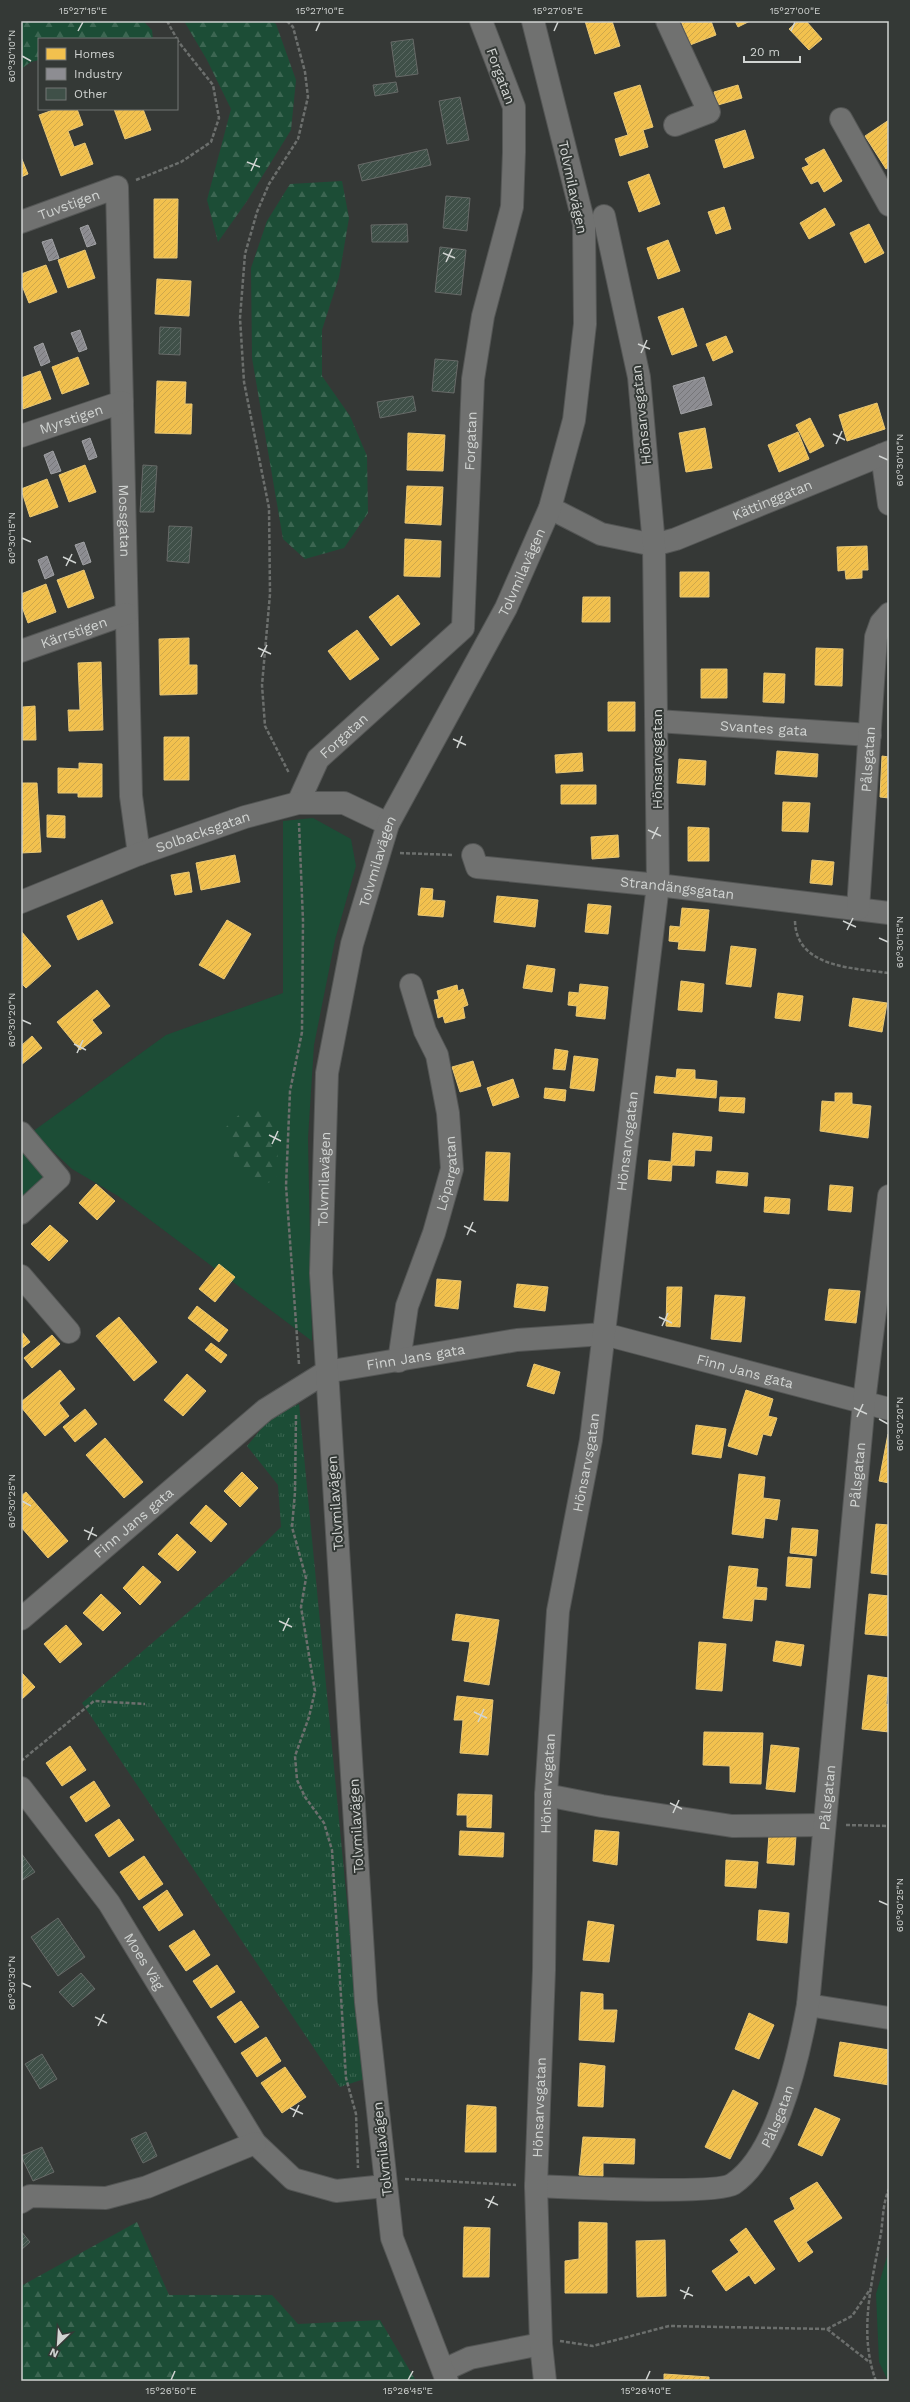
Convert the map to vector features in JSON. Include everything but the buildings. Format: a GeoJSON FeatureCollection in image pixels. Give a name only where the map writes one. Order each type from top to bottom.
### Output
{"type":"FeatureCollection","features":[{"type":"Feature","properties":{"kind":"street","name":"Forgatan"},"geometry":{"type":"LineString","coordinates":[[298,803],[318,759],[463,628],[473,379],[483,316],[512,207],[514,160],[514,107],[481,21]]}},
{"type":"Feature","properties":{"kind":"street","name":"Tolvmilavägen"},"geometry":{"type":"LineString","coordinates":[[446,2375],[392,2238],[366,2002],[321,1273],[327,1073],[352,944],[388,824],[506,608],[550,508],[574,420],[585,324],[584,224],[534,21]]}},
{"type":"Feature","properties":{"kind":"street"},"geometry":{"type":"LineString","coordinates":[[667,21],[709,112],[675,125]]}},
{"type":"Feature","properties":{"kind":"street"},"geometry":{"type":"LineString","coordinates":[[841,119],[889,206]]}},
{"type":"Feature","properties":{"kind":"street","name":"Tuvstigen"},"geometry":{"type":"LineString","coordinates":[[21,222],[117,187]]}},
{"type":"Feature","properties":{"kind":"street","name":"Mossgatan"},"geometry":{"type":"LineString","coordinates":[[117,187],[130,796],[139,854]]}},
{"type":"Feature","properties":{"kind":"street","name":"Hönsarvsgatan"},"geometry":{"type":"LineString","coordinates":[[545,2381],[541,2341],[536,2186],[544,1970],[546,1795],[558,1611],[591,1440],[658,885],[654,545],[639,377],[604,216]]}},
{"type":"Feature","properties":{"kind":"street","name":"Myrstigen"},"geometry":{"type":"LineString","coordinates":[[21,436],[122,402]]}},
{"type":"Feature","properties":{"kind":"street"},"geometry":{"type":"LineString","coordinates":[[886,454],[889,504]]}},
{"type":"Feature","properties":{"kind":"street","name":"Kättinggatan"},"geometry":{"type":"LineString","coordinates":[[654,545],[676,539],[886,454]]}},
{"type":"Feature","properties":{"kind":"street"},"geometry":{"type":"LineString","coordinates":[[550,508],[601,534],[654,545]]}},
{"type":"Feature","properties":{"kind":"street","name":"Kärrstigen"},"geometry":{"type":"LineString","coordinates":[[21,651],[126,614]]}},
{"type":"Feature","properties":{"kind":"street","name":"Pålsgatan"},"geometry":{"type":"LineString","coordinates":[[858,909],[876,637],[881,623],[889,614]]}},
{"type":"Feature","properties":{"kind":"street","name":"Svantes gata"},"geometry":{"type":"LineString","coordinates":[[657,721],[870,735]]}},
{"type":"Feature","properties":{"kind":"street","name":"Solbacksgatan"},"geometry":{"type":"LineString","coordinates":[[21,902],[139,854],[245,817],[298,803],[344,803],[388,824]]}},
{"type":"Feature","properties":{"kind":"street","name":"Strandängsgatan"},"geometry":{"type":"LineString","coordinates":[[473,855],[477,867],[658,885],[889,913]]}},
{"type":"Feature","properties":{"kind":"street","name":"Löpargatan"},"geometry":{"type":"LineString","coordinates":[[399,1361],[407,1306],[434,1233],[452,1169],[448,1113],[437,1055],[425,1031],[411,985]]}},
{"type":"Feature","properties":{"kind":"street"},"geometry":{"type":"LineString","coordinates":[[21,1133],[59,1178],[21,1213]]}},
{"type":"Feature","properties":{"kind":"street","name":"Pålsgatan"},"geometry":{"type":"LineString","coordinates":[[536,2186],[676,2189],[714,2188],[732,2185],[755,2161],[785,2100],[792,2078],[808,2004],[823,1824],[864,1402],[889,1196]]}},
{"type":"Feature","properties":{"kind":"street"},"geometry":{"type":"LineString","coordinates":[[21,1276],[69,1332]]}},
{"type":"Feature","properties":{"kind":"street","name":"Finn Jans gata"},"geometry":{"type":"LineString","coordinates":[[21,1619],[265,1410],[326,1372],[399,1361],[517,1340],[604,1334],[889,1409]]}},
{"type":"Feature","properties":{"kind":"street","name":"Moes Väg"},"geometry":{"type":"LineString","coordinates":[[21,1788],[109,1903],[256,2143],[293,2179],[336,2191],[359,2188],[385,2182]]}},
{"type":"Feature","properties":{"kind":"street"},"geometry":{"type":"LineString","coordinates":[[546,1795],[602,1806],[732,1826],[823,1824]]}},
{"type":"Feature","properties":{"kind":"street"},"geometry":{"type":"LineString","coordinates":[[808,2004],[889,2018]]}},
{"type":"Feature","properties":{"kind":"street"},"geometry":{"type":"LineString","coordinates":[[21,2202],[30,2196],[106,2198],[147,2187],[256,2143]]}},
{"type":"Feature","properties":{"kind":"street"},"geometry":{"type":"LineString","coordinates":[[446,2375],[470,2358],[541,2341]]}},
{"type":"Feature","properties":{"kind":"path"},"geometry":{"type":"LineString","coordinates":[[167,21],[176,38]]}},
{"type":"Feature","properties":{"kind":"path"},"geometry":{"type":"LineString","coordinates":[[287,21],[293,27],[305,72],[308,97],[298,139],[269,184],[257,212],[245,254],[240,318],[244,382],[269,508],[270,594],[262,685],[265,726],[288,767],[298,803],[303,921],[302,1032],[290,1091],[286,1186],[300,1362],[296,1391],[295,1492],[292,1527],[306,1578],[301,1608],[315,1691],[309,1716],[295,1756],[297,1780],[305,1797],[324,1823],[332,1850],[346,2078],[356,2114],[359,2188]]}},
{"type":"Feature","properties":{"kind":"path"},"geometry":{"type":"LineString","coordinates":[[117,187],[181,162],[211,142],[219,118],[212,85],[178,40]]}},
{"type":"Feature","properties":{"kind":"path"},"geometry":{"type":"LineString","coordinates":[[382,846],[402,854],[473,855]]}},
{"type":"Feature","properties":{"kind":"path"},"geometry":{"type":"LineString","coordinates":[[794,902],[795,929],[800,943],[813,957],[835,965],[889,973]]}},
{"type":"Feature","properties":{"kind":"path"},"geometry":{"type":"LineString","coordinates":[[21,1761],[94,1701],[145,1704]]}},
{"type":"Feature","properties":{"kind":"path"},"geometry":{"type":"LineString","coordinates":[[823,1824],[889,1826]]}},
{"type":"Feature","properties":{"kind":"path"},"geometry":{"type":"LineString","coordinates":[[385,2182],[536,2186]]}},
{"type":"Feature","properties":{"kind":"path"},"geometry":{"type":"LineString","coordinates":[[876,2381],[869,2362],[866,2325],[889,2188]]}},
{"type":"Feature","properties":{"kind":"path"},"geometry":{"type":"LineString","coordinates":[[541,2341],[593,2346],[670,2326],[827,2329],[852,2316],[871,2288]]}},
{"type":"Feature","properties":{"kind":"path"},"geometry":{"type":"LineString","coordinates":[[827,2329],[869,2362]]}},
{"type":"Feature","properties":{"kind":"green space"},"geometry":{"type":"Polygon","coordinates":[[[21,21],[143,21],[152,30],[153,38],[38,38],[38,60],[31,62],[21,69],[21,21]]]}},
{"type":"Feature","properties":{"kind":"green space"},"geometry":{"type":"Polygon","coordinates":[[[184,21],[271,21],[276,24],[296,80],[291,130],[247,201],[218,242],[207,200],[231,109],[207,60],[184,21]]]}},
{"type":"Feature","properties":{"kind":"green space"},"geometry":{"type":"Polygon","coordinates":[[[342,181],[349,218],[339,277],[322,330],[322,376],[350,416],[367,456],[368,513],[344,548],[305,559],[283,539],[252,358],[251,268],[267,221],[290,184],[342,181]]]}},
{"type":"Feature","properties":{"kind":"green space"},"geometry":{"type":"Polygon","coordinates":[[[313,818],[351,839],[356,866],[335,940],[314,1045],[308,1138],[312,1341],[118,1196],[72,1169],[32,1132],[166,1035],[283,993],[283,821],[313,818]]]}},
{"type":"Feature","properties":{"kind":"green space"},"geometry":{"type":"Polygon","coordinates":[[[245,1109],[263,1110],[279,1135],[276,1180],[259,1186],[234,1157],[226,1127],[245,1109]]]}},
{"type":"Feature","properties":{"kind":"green space"},"geometry":{"type":"Polygon","coordinates":[[[21,1142],[49,1178],[21,1202],[21,1142]]]}},
{"type":"Feature","properties":{"kind":"green space"},"geometry":{"type":"Polygon","coordinates":[[[299,1404],[364,2079],[340,2087],[82,1703],[234,1573],[281,1527],[278,1485],[247,1446],[272,1416],[299,1404]]]}},
{"type":"Feature","properties":{"kind":"green space"},"geometry":{"type":"Polygon","coordinates":[[[137,2222],[169,2295],[272,2295],[298,2324],[380,2320],[416,2381],[21,2381],[21,2286],[137,2222]]]}},
{"type":"Feature","properties":{"kind":"green space"},"geometry":{"type":"Polygon","coordinates":[[[889,2250],[888,2381],[879,2362],[876,2294],[889,2250]]]}}]}
